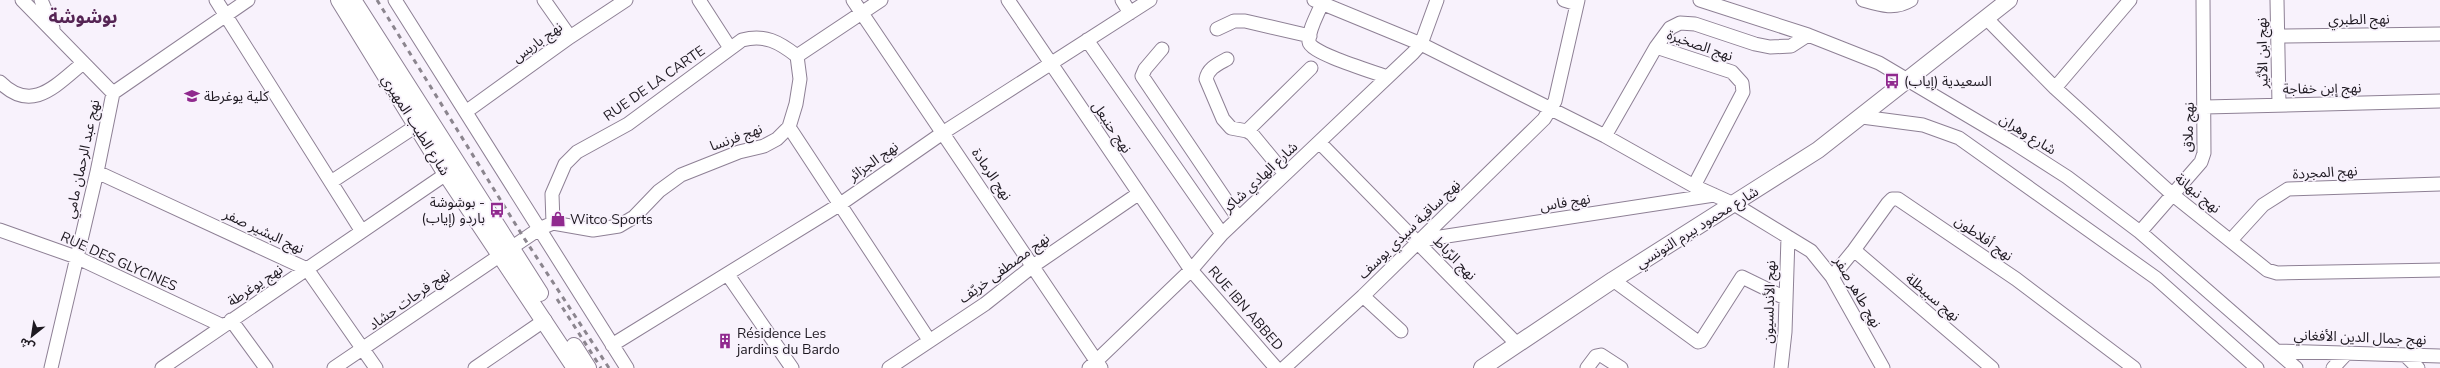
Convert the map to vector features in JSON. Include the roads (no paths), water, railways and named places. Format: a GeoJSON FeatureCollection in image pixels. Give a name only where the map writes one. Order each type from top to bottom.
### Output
{"type":"FeatureCollection","features":[{"type":"Feature","properties":{"kind":"main road","name":"شارع الطيب المهيري"},"geometry":{"type":"LineString","coordinates":[[339,0],[446,174],[505,250],[588,368]]}},
{"type":"Feature","properties":{"kind":"main road","name":"شارع الطيب المهيري"},"geometry":{"type":"LineString","coordinates":[[353,0],[575,368]]}},
{"type":"Feature","properties":{"kind":"main road","name":"شارع محمود بيرم التونسي"},"geometry":{"type":"LineString","coordinates":[[1482,368],[1613,280],[1818,150],[1862,117],[2009,0]]}},
{"type":"Feature","properties":{"kind":"street"},"geometry":{"type":"LineString","coordinates":[[22,0],[57,35],[82,64],[113,93]]}},
{"type":"Feature","properties":{"kind":"street"},"geometry":{"type":"LineString","coordinates":[[41,0],[57,35]]}},
{"type":"Feature","properties":{"kind":"street"},"geometry":{"type":"LineString","coordinates":[[216,0],[361,230]]}},
{"type":"Feature","properties":{"kind":"street","name":"نهج عبد الرحمان مامي"},"geometry":{"type":"LineString","coordinates":[[51,368],[97,172],[113,93],[248,0]]}},
{"type":"Feature","properties":{"kind":"street"},"geometry":{"type":"LineString","coordinates":[[395,0],[467,111],[539,229],[627,368]]}},
{"type":"Feature","properties":{"kind":"street"},"geometry":{"type":"LineString","coordinates":[[544,0],[570,37]]}},
{"type":"Feature","properties":{"kind":"street","name":"نهج باريس"},"geometry":{"type":"LineString","coordinates":[[467,111],[570,37],[626,0]]}},
{"type":"Feature","properties":{"kind":"street"},"geometry":{"type":"LineString","coordinates":[[699,0],[730,48]]}},
{"type":"Feature","properties":{"kind":"street","name":"نهج الرمادة"},"geometry":{"type":"LineString","coordinates":[[853,0],[944,132],[1033,266],[1096,366]]}},
{"type":"Feature","properties":{"kind":"street"},"geometry":{"type":"LineString","coordinates":[[881,0],[797,56],[800,78],[798,94],[789,128],[929,340]]}},
{"type":"Feature","properties":{"kind":"street","name":"نهج حنبعل"},"geometry":{"type":"LineString","coordinates":[[1008,0],[1138,194],[1191,270]]}},
{"type":"Feature","properties":{"kind":"street"},"geometry":{"type":"LineString","coordinates":[[1122,0],[1130,13]]}},
{"type":"Feature","properties":{"kind":"street","name":"نهج الجزائر"},"geometry":{"type":"LineString","coordinates":[[612,345],[728,275],[839,205],[944,132],[1150,0]]}},
{"type":"Feature","properties":{"kind":"street","name":"شارع الهادي شاكر"},"geometry":{"type":"LineString","coordinates":[[1096,366],[1191,270],[1238,218],[1320,143],[1386,77],[1422,44],[1436,0]]}},
{"type":"Feature","properties":{"kind":"street"},"geometry":{"type":"LineString","coordinates":[[1551,109],[1577,2],[1564,0]]}},
{"type":"Feature","properties":{"kind":"street","name":"شارع وهران"},"geometry":{"type":"LineString","coordinates":[[1700,0],[1808,35],[1879,63],[2014,143],[2067,177],[2140,232],[2296,368]]}},
{"type":"Feature","properties":{"kind":"street"},"geometry":{"type":"LineString","coordinates":[[1863,0],[1890,6],[1899,6],[1911,0]]}},
{"type":"Feature","properties":{"kind":"street"},"geometry":{"type":"LineString","coordinates":[[2055,88],[2130,0]]}},
{"type":"Feature","properties":{"kind":"street","name":"نهج ملاق"},"geometry":{"type":"LineString","coordinates":[[2140,232],[2203,159],[2205,107],[2203,0]]}},
{"type":"Feature","properties":{"kind":"street","name":"نهج ابن الأثير"},"geometry":{"type":"LineString","coordinates":[[2277,0],[2279,105]]}},
{"type":"Feature","properties":{"kind":"street"},"geometry":{"type":"LineString","coordinates":[[1318,2],[1309,42],[1317,51],[1386,77]]}},
{"type":"Feature","properties":{"kind":"street","name":"نهج طاهر صفر"},"geometry":{"type":"LineString","coordinates":[[1318,2],[1422,44],[1605,136],[1694,186],[1734,204],[1815,254],[1832,277],[1883,368]]}},
{"type":"Feature","properties":{"kind":"street","name":"نهج نبهانة"},"geometry":{"type":"LineString","coordinates":[[1986,18],[2055,88],[2173,195],[2231,240],[2258,265],[2277,273],[2440,270]]}},
{"type":"Feature","properties":{"kind":"street"},"geometry":{"type":"LineString","coordinates":[[1217,29],[1234,21],[1245,21],[1310,36]]}},
{"type":"Feature","properties":{"kind":"street"},"geometry":{"type":"LineString","coordinates":[[1656,47],[1670,28],[1680,23],[1695,24],[1755,44],[1770,47],[1791,46],[1808,35]]}},
{"type":"Feature","properties":{"kind":"street","name":"نهج الطبري"},"geometry":{"type":"LineString","coordinates":[[2278,36],[2440,34]]}},
{"type":"Feature","properties":{"kind":"street","name":"RUE DE LA CARTE"},"geometry":{"type":"LineString","coordinates":[[553,223],[552,194],[565,164],[577,152],[628,124],[742,40],[755,37],[772,39],[797,56]]}},
{"type":"Feature","properties":{"kind":"street"},"geometry":{"type":"LineString","coordinates":[[1087,40],[1222,234]]}},
{"type":"Feature","properties":{"kind":"street","name":"نهج الصخيرة"},"geometry":{"type":"LineString","coordinates":[[1605,136],[1656,47],[1732,72],[1742,83],[1743,92],[1694,186]]}},
{"type":"Feature","properties":{"kind":"street"},"geometry":{"type":"LineString","coordinates":[[1162,49],[1145,69],[1142,76],[1238,218]]}},
{"type":"Feature","properties":{"kind":"street"},"geometry":{"type":"LineString","coordinates":[[1227,59],[1207,72],[1207,84],[1227,125],[1236,130],[1247,131],[1252,134],[1285,174]]}},
{"type":"Feature","properties":{"kind":"street"},"geometry":{"type":"LineString","coordinates":[[0,82],[13,91],[32,97],[45,94],[82,64]]}},
{"type":"Feature","properties":{"kind":"street"},"geometry":{"type":"LineString","coordinates":[[1247,131],[1311,68]]}},
{"type":"Feature","properties":{"kind":"street","name":"نهج إبن خفاجة"},"geometry":{"type":"LineString","coordinates":[[2205,107],[2440,101]]}},
{"type":"Feature","properties":{"kind":"street","name":"نهج ساقية سيدي يوسف"},"geometry":{"type":"LineString","coordinates":[[1284,368],[1363,296],[1485,179],[1544,119],[1551,109]]}},
{"type":"Feature","properties":{"kind":"street"},"geometry":{"type":"LineString","coordinates":[[1862,117],[1923,124],[1959,138],[2156,278],[2257,368]]}},
{"type":"Feature","properties":{"kind":"street"},"geometry":{"type":"LineString","coordinates":[[331,182],[416,126]]}},
{"type":"Feature","properties":{"kind":"street","name":"نهج فرنسا"},"geometry":{"type":"LineString","coordinates":[[553,223],[593,230],[619,226],[634,217],[659,191],[681,175],[740,152],[770,143],[789,128]]}},
{"type":"Feature","properties":{"kind":"street","name":"نهج الرّباط"},"geometry":{"type":"LineString","coordinates":[[1320,143],[1419,241],[1517,344]]}},
{"type":"Feature","properties":{"kind":"street","name":"نهج البشير صفر"},"geometry":{"type":"LineString","coordinates":[[97,172],[307,269],[376,368]]}},
{"type":"Feature","properties":{"kind":"street","name":"نهج يوغرطة"},"geometry":{"type":"LineString","coordinates":[[162,368],[307,269],[361,230],[446,174]]}},
{"type":"Feature","properties":{"kind":"street","name":"نهج المجردة"},"geometry":{"type":"LineString","coordinates":[[2231,240],[2262,205],[2288,189],[2440,184]]}},
{"type":"Feature","properties":{"kind":"street","name":"نهج مصطفى خريّف"},"geometry":{"type":"LineString","coordinates":[[889,368],[985,304],[1033,266],[1138,194]]}},
{"type":"Feature","properties":{"kind":"street","name":"نهج فاس"},"geometry":{"type":"LineString","coordinates":[[1419,241],[1714,195]]}},
{"type":"Feature","properties":{"kind":"street","name":"نهج أفلاطون"},"geometry":{"type":"LineString","coordinates":[[1832,277],[1854,250],[1888,203],[1892,199],[1902,201],[2016,279],[2132,367]]}},
{"type":"Feature","properties":{"kind":"street"},"geometry":{"type":"LineString","coordinates":[[539,229],[553,223]]}},
{"type":"Feature","properties":{"kind":"street","name":"نهج فرحات حشاد"},"geometry":{"type":"LineString","coordinates":[[334,368],[364,350],[505,250],[539,229]]}},
{"type":"Feature","properties":{"kind":"street","name":"RUE DES GLYCINES"},"geometry":{"type":"LineString","coordinates":[[0,230],[76,257],[227,323],[266,368]]}},
{"type":"Feature","properties":{"kind":"street","name":"نهج الأندلسيون"},"geometry":{"type":"LineString","coordinates":[[1781,368],[1785,332],[1788,237]]}},
{"type":"Feature","properties":{"kind":"street","name":"نهج سبيطلة"},"geometry":{"type":"LineString","coordinates":[[1854,250],[1988,367]]}},
{"type":"Feature","properties":{"kind":"street","name":"RUE IBN ABBED"},"geometry":{"type":"LineString","coordinates":[[1191,270],[1276,368]]}},
{"type":"Feature","properties":{"kind":"street"},"geometry":{"type":"LineString","coordinates":[[728,275],[792,368]]}},
{"type":"Feature","properties":{"kind":"street"},"geometry":{"type":"LineString","coordinates":[[1613,280],[1698,342],[1701,341],[1741,277],[1785,298]]}},
{"type":"Feature","properties":{"kind":"street"},"geometry":{"type":"LineString","coordinates":[[1363,296],[1400,331]]}},
{"type":"Feature","properties":{"kind":"street"},"geometry":{"type":"LineString","coordinates":[[475,368],[545,320]]}},
{"type":"Feature","properties":{"kind":"street","name":"نهج جمال الدين الأفغاني"},"geometry":{"type":"LineString","coordinates":[[2278,351],[2440,356]]}},
{"type":"Feature","properties":{"kind":"street"},"geometry":{"type":"LineString","coordinates":[[2334,368],[2347,353]]}},
{"type":"Feature","properties":{"kind":"street"},"geometry":{"type":"LineString","coordinates":[[1587,368],[1596,356],[1601,354],[1621,368]]}},
{"type":"Feature","properties":{"kind":"street"},"geometry":{"type":"LineString","coordinates":[[2406,356],[2418,368]]}},
{"type":"Feature","properties":{"kind":"railway"},"geometry":{"type":"LineString","coordinates":[[377,0],[524,238],[609,368]]}},
{"type":"Feature","properties":{"kind":"railway"},"geometry":{"type":"LineString","coordinates":[[557,299],[601,368]]}},
{"type":"Feature","properties":{"kind":"place","name":"السعيدية (إياب)"},"geometry":{"type":"Point","coordinates":[1892,81]}},
{"type":"Feature","properties":{"kind":"place","name":"كلية يوغرطة"},"geometry":{"type":"Point","coordinates":[192,96]}},
{"type":"Feature","properties":{"kind":"place","name":"بوشوشة - باردو (إياب)"},"geometry":{"type":"Point","coordinates":[497,210]}},
{"type":"Feature","properties":{"kind":"place","name":"Witco Sports"},"geometry":{"type":"Point","coordinates":[558,219]}},
{"type":"Feature","properties":{"kind":"place","name":"Résidence Les jardins du Bardo"},"geometry":{"type":"Point","coordinates":[725,341]}},
{"type":"Feature","properties":{"kind":"district","name":"بوشوشة"},"geometry":{"type":"Point","coordinates":[83,17]}}]}
